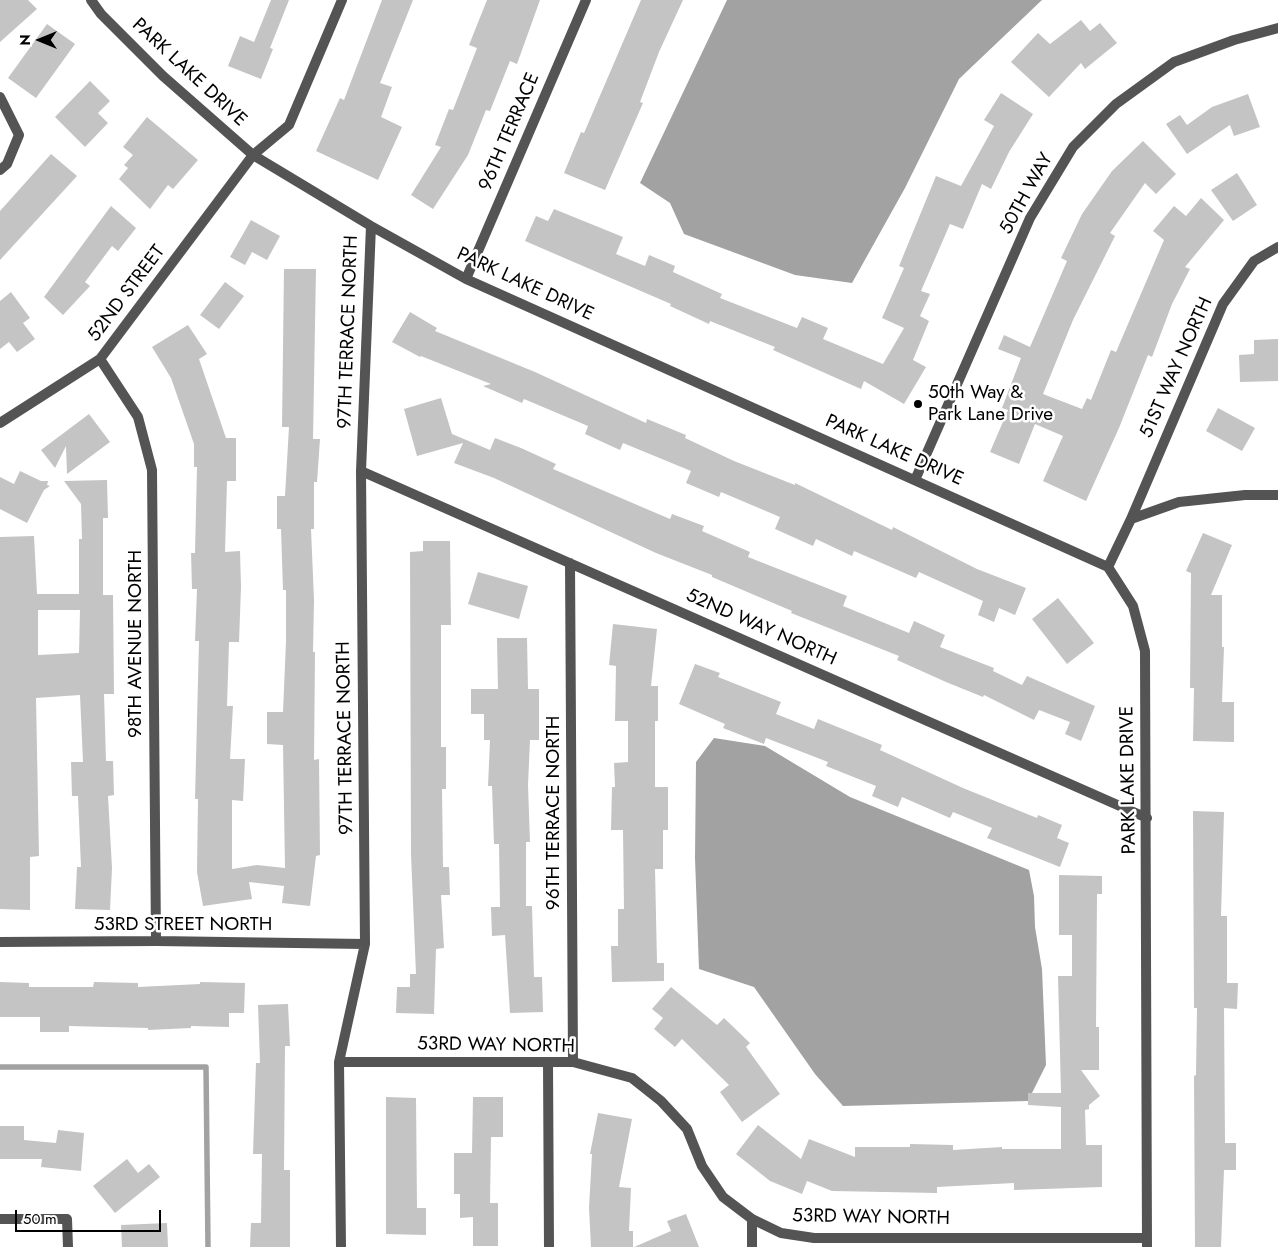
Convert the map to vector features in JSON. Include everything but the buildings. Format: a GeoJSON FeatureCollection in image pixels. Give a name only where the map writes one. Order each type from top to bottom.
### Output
{"type":"FeatureCollection","features":[{"type":"Feature","properties":{"kind":"street","name":"PARK LAKE DRIVE"},"geometry":{"type":"LineString","coordinates":[[91,0],[101,14],[163,76],[252,155],[371,226],[466,279],[1108,567],[1133,606],[1145,651],[1147,1243]]}},
{"type":"Feature","properties":{"kind":"street"},"geometry":{"type":"LineString","coordinates":[[252,155],[289,125],[342,0]]}},
{"type":"Feature","properties":{"kind":"street","name":"96TH TERRACE"},"geometry":{"type":"LineString","coordinates":[[466,279],[586,0]]}},
{"type":"Feature","properties":{"kind":"street","name":"50TH WAY"},"geometry":{"type":"LineString","coordinates":[[915,480],[1030,218],[1073,147],[1116,104],[1174,62],[1234,40],[1278,28]]}},
{"type":"Feature","properties":{"kind":"street"},"geometry":{"type":"LineString","coordinates":[[0,97],[19,135],[7,164],[0,170]]}},
{"type":"Feature","properties":{"kind":"street","name":"52ND STREET"},"geometry":{"type":"LineString","coordinates":[[0,424],[100,360],[252,155]]}},
{"type":"Feature","properties":{"kind":"street","name":"97TH TERRACE NORTH"},"geometry":{"type":"LineString","coordinates":[[341,1247],[339,1062],[366,944],[361,471],[371,226]]}},
{"type":"Feature","properties":{"kind":"street","name":"51ST WAY NORTH"},"geometry":{"type":"LineString","coordinates":[[1108,567],[1131,519],[1223,304],[1254,260],[1278,247]]}},
{"type":"Feature","properties":{"kind":"street","name":"98TH AVENUE NORTH"},"geometry":{"type":"LineString","coordinates":[[100,360],[138,417],[152,470],[156,941]]}},
{"type":"Feature","properties":{"kind":"street","name":"52ND WAY NORTH"},"geometry":{"type":"LineString","coordinates":[[361,471],[1147,818]]}},
{"type":"Feature","properties":{"kind":"street"},"geometry":{"type":"LineString","coordinates":[[1131,519],[1179,502],[1245,495],[1278,495]]}},
{"type":"Feature","properties":{"kind":"street","name":"96TH TERRACE NORTH"},"geometry":{"type":"LineString","coordinates":[[570,563],[573,1062]]}},
{"type":"Feature","properties":{"kind":"street","name":"53RD STREET NORTH"},"geometry":{"type":"LineString","coordinates":[[0,942],[156,941],[366,944]]}},
{"type":"Feature","properties":{"kind":"street","name":"53RD WAY NORTH"},"geometry":{"type":"LineString","coordinates":[[339,1062],[573,1062],[632,1078],[661,1101],[687,1129],[702,1166],[723,1197],[752,1219],[781,1233],[814,1238],[1147,1243]]}},
{"type":"Feature","properties":{"kind":"street"},"geometry":{"type":"LineString","coordinates":[[548,1062],[549,1247]]}},
{"type":"Feature","properties":{"kind":"street"},"geometry":{"type":"LineString","coordinates":[[0,1219],[67,1219],[68,1247]]}},
{"type":"Feature","properties":{"kind":"street"},"geometry":{"type":"LineString","coordinates":[[752,1219],[752,1247]]}},
{"type":"Feature","properties":{"kind":"shaded area"},"geometry":{"type":"Polygon","coordinates":[[[727,0],[1042,0],[959,79],[905,188],[852,283],[795,275],[684,234],[670,203],[640,183],[727,0]]]}},
{"type":"Feature","properties":{"kind":"shaded area"},"geometry":{"type":"Polygon","coordinates":[[[714,738],[765,746],[850,797],[1029,870],[1034,896],[1035,927],[1042,969],[1046,1065],[1028,1101],[843,1106],[815,1074],[754,987],[699,969],[695,858],[696,762],[714,738]]]}},
{"type":"Feature","properties":{"kind":"waterway"},"geometry":{"type":"LineString","coordinates":[[0,1067],[206,1067],[208,1247]]}},
{"type":"Feature","properties":{"kind":"place","name":"50th Way & Park Lane Drive"},"geometry":{"type":"Point","coordinates":[918,404]}}]}
